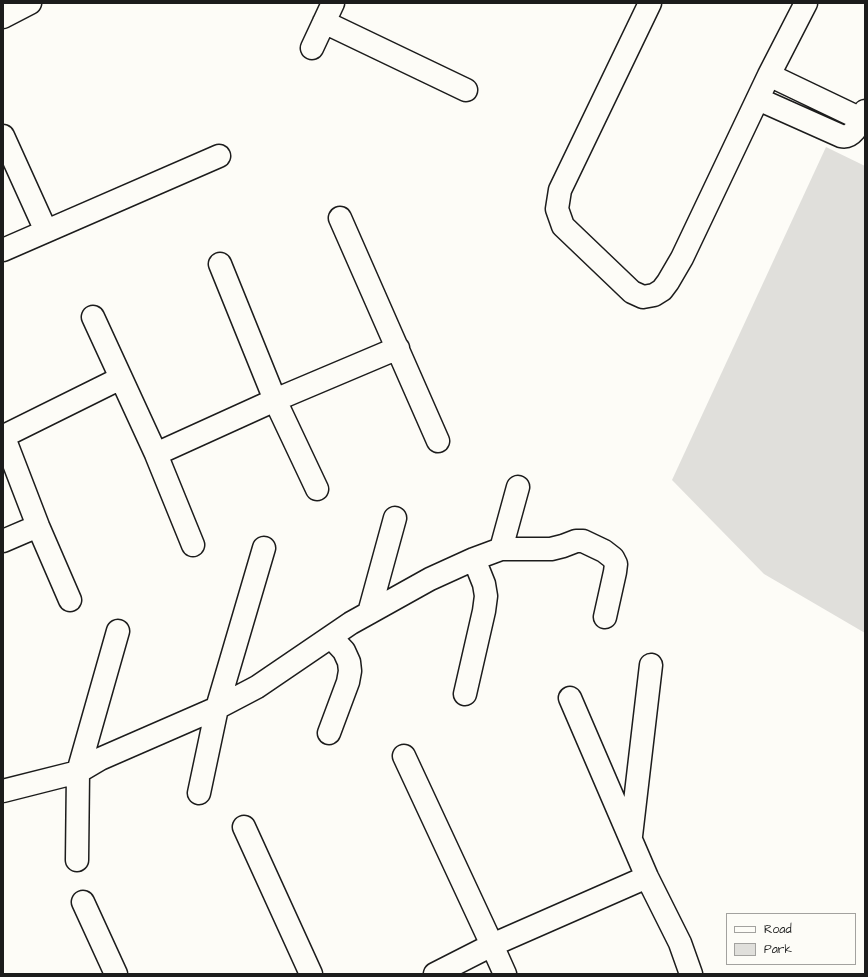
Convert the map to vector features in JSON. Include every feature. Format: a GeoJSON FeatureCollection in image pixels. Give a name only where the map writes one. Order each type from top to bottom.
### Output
{"type":"FeatureCollection","features":[{"type":"Feature","properties":{"kind":"street"},"geometry":{"type":"LineString","coordinates":[[3,17],[30,3]]}},
{"type":"Feature","properties":{"kind":"street"},"geometry":{"type":"LineString","coordinates":[[650,3],[560,190],[557,209],[563,226],[632,292],[642,297],[654,295],[662,290],[682,258],[769,75],[806,3]]}},
{"type":"Feature","properties":{"kind":"street"},"geometry":{"type":"LineString","coordinates":[[312,48],[329,12],[466,90]]}},
{"type":"Feature","properties":{"kind":"street"},"geometry":{"type":"LineString","coordinates":[[758,99],[840,136],[847,137],[852,133],[863,115],[769,75]]}},
{"type":"Feature","properties":{"kind":"street"},"geometry":{"type":"LineString","coordinates":[[3,136],[46,231]]}},
{"type":"Feature","properties":{"kind":"street"},"geometry":{"type":"LineString","coordinates":[[3,250],[220,156]]}},
{"type":"Feature","properties":{"kind":"street"},"geometry":{"type":"LineString","coordinates":[[340,218],[438,441]]}},
{"type":"Feature","properties":{"kind":"street"},"geometry":{"type":"LineString","coordinates":[[220,264],[275,400],[317,489]]}},
{"type":"Feature","properties":{"kind":"street"},"geometry":{"type":"LineString","coordinates":[[92,317],[156,454],[193,545]]}},
{"type":"Feature","properties":{"kind":"street"},"geometry":{"type":"LineString","coordinates":[[156,454],[275,400],[398,348]]}},
{"type":"Feature","properties":{"kind":"street"},"geometry":{"type":"LineString","coordinates":[[70,600],[38,526],[3,435],[121,378]]}},
{"type":"Feature","properties":{"kind":"street"},"geometry":{"type":"LineString","coordinates":[[501,549],[518,487]]}},
{"type":"Feature","properties":{"kind":"street"},"geometry":{"type":"LineString","coordinates":[[369,613],[395,518]]}},
{"type":"Feature","properties":{"kind":"street"},"geometry":{"type":"LineString","coordinates":[[3,540],[38,526]]}},
{"type":"Feature","properties":{"kind":"street"},"geometry":{"type":"LineString","coordinates":[[3,791],[78,772],[100,759],[217,708],[257,687],[351,623],[430,579],[474,559],[501,549],[551,549],[576,541],[583,541],[604,551],[613,558],[616,564],[605,617]]}},
{"type":"Feature","properties":{"kind":"street"},"geometry":{"type":"LineString","coordinates":[[199,793],[217,708],[264,548]]}},
{"type":"Feature","properties":{"kind":"street"},"geometry":{"type":"LineString","coordinates":[[465,694],[484,612],[486,596],[484,584],[474,559]]}},
{"type":"Feature","properties":{"kind":"street"},"geometry":{"type":"LineString","coordinates":[[77,860],[78,772],[118,631]]}},
{"type":"Feature","properties":{"kind":"street"},"geometry":{"type":"LineString","coordinates":[[329,733],[348,682],[350,671],[349,662],[344,651],[331,637]]}},
{"type":"Feature","properties":{"kind":"street"},"geometry":{"type":"LineString","coordinates":[[631,837],[651,665]]}},
{"type":"Feature","properties":{"kind":"street"},"geometry":{"type":"LineString","coordinates":[[570,698],[648,877],[680,943],[691,974]]}},
{"type":"Feature","properties":{"kind":"street"},"geometry":{"type":"LineString","coordinates":[[404,756],[505,974]]}},
{"type":"Feature","properties":{"kind":"street"},"geometry":{"type":"LineString","coordinates":[[244,827],[311,974]]}},
{"type":"Feature","properties":{"kind":"street"},"geometry":{"type":"LineString","coordinates":[[435,974],[492,946],[648,877]]}},
{"type":"Feature","properties":{"kind":"street"},"geometry":{"type":"LineString","coordinates":[[83,902],[116,974]]}},
{"type":"Feature","properties":{"kind":"green space"},"geometry":{"type":"Polygon","coordinates":[[[826,147],[865,166],[865,633],[764,574],[672,480],[826,147]]]}}]}
